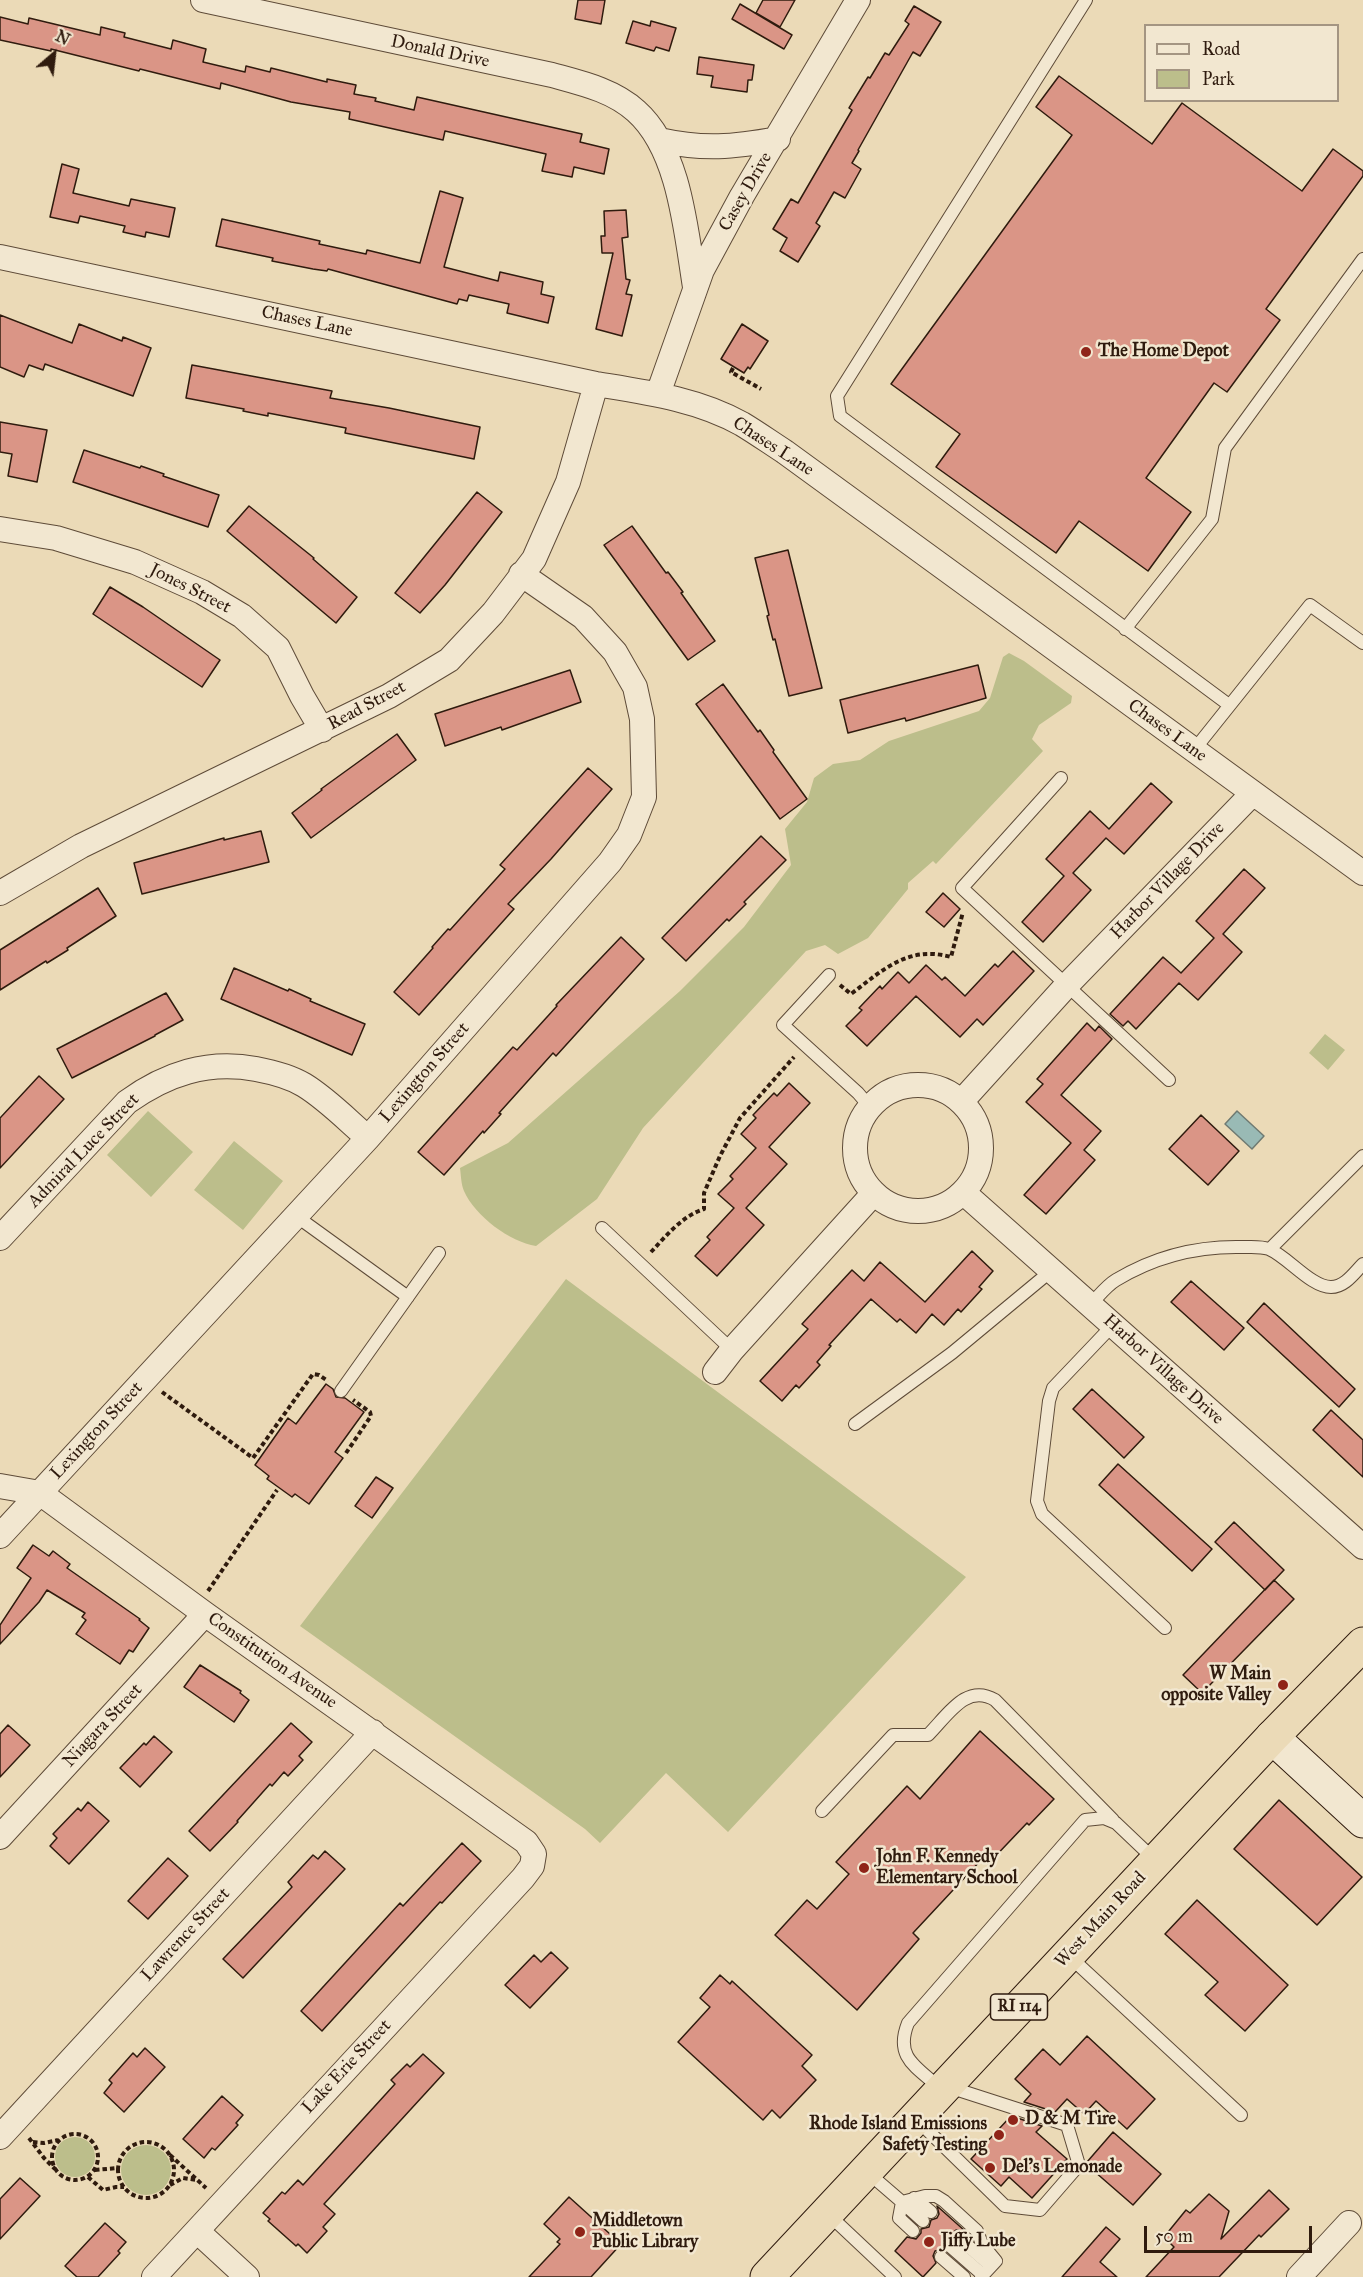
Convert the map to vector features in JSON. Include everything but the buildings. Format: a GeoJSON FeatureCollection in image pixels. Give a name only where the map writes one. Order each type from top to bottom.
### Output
{"type":"FeatureCollection","features":[{"type":"Feature","properties":{"kind":"highway","name":"West Main Road"},"geometry":{"type":"LineString","coordinates":[[767,2277],[1272,1737],[1363,1644]]}},
{"type":"Feature","properties":{"kind":"main road"},"geometry":{"type":"LineString","coordinates":[[1272,1737],[1363,1821]]}},
{"type":"Feature","properties":{"kind":"street","name":"Donald Drive"},"geometry":{"type":"LineString","coordinates":[[203,0],[585,84],[612,95],[636,111],[659,140],[673,175],[684,218],[695,287]]}},
{"type":"Feature","properties":{"kind":"street","name":"Casey Drive"},"geometry":{"type":"LineString","coordinates":[[658,394],[702,270],[742,196],[778,139],[858,0]]}},
{"type":"Feature","properties":{"kind":"street"},"geometry":{"type":"LineString","coordinates":[[659,140],[709,148],[778,139]]}},
{"type":"Feature","properties":{"kind":"street","name":"Chases Lane"},"geometry":{"type":"LineString","coordinates":[[0,257],[596,384],[658,394],[695,405],[741,423],[785,452],[1363,873]]}},
{"type":"Feature","properties":{"kind":"street","name":"Read Street"},"geometry":{"type":"LineString","coordinates":[[0,893],[81,846],[322,730],[388,696],[448,660],[493,613],[534,559],[568,482],[596,384]]}},
{"type":"Feature","properties":{"kind":"street","name":"Jones Street"},"geometry":{"type":"LineString","coordinates":[[0,529],[56,538],[135,562],[202,592],[242,616],[279,648],[302,696],[322,730]]}},
{"type":"Feature","properties":{"kind":"street","name":"Lexington Street"},"geometry":{"type":"LineString","coordinates":[[0,1536],[368,1138],[610,862],[635,823],[644,797],[642,719],[635,687],[615,652],[583,617],[521,574]]}},
{"type":"Feature","properties":{"kind":"street","name":"Harbor Village Drive"},"geometry":{"type":"LineString","coordinates":[[961,1102],[1067,986],[1253,793]]}},
{"type":"Feature","properties":{"kind":"street","name":"Admiral Luce Street"},"geometry":{"type":"LineString","coordinates":[[0,1238],[126,1102],[148,1087],[191,1069],[242,1066],[285,1076],[319,1095],[368,1138]]}},
{"type":"Feature","properties":{"kind":"street"},"geometry":{"type":"LineString","coordinates":[[922,1085],[949,1093],[961,1102],[977,1125],[981,1154],[973,1181],[964,1193],[950,1203],[919,1212],[887,1203],[874,1193],[864,1181],[855,1151],[856,1135],[870,1107],[893,1090],[922,1085]]}},
{"type":"Feature","properties":{"kind":"street"},"geometry":{"type":"LineString","coordinates":[[715,1372],[732,1350],[874,1193]]}},
{"type":"Feature","properties":{"kind":"street","name":"Harbor Village Drive"},"geometry":{"type":"LineString","coordinates":[[964,1193],[1363,1547]]}},
{"type":"Feature","properties":{"kind":"street","name":"Constitution Avenue"},"geometry":{"type":"LineString","coordinates":[[0,1486],[40,1493],[201,1611],[526,1842],[534,1854]]}},
{"type":"Feature","properties":{"kind":"street","name":"Niagara Street"},"geometry":{"type":"LineString","coordinates":[[0,1837],[201,1611]]}},
{"type":"Feature","properties":{"kind":"street","name":"Lawrence Street"},"geometry":{"type":"LineString","coordinates":[[7,2130],[373,1732]]}},
{"type":"Feature","properties":{"kind":"street","name":"Lake Erie Street"},"geometry":{"type":"LineString","coordinates":[[154,2277],[523,1878],[532,1866],[534,1854]]}},
{"type":"Feature","properties":{"kind":"street"},"geometry":{"type":"LineString","coordinates":[[1299,2277],[1349,2223]]}},
{"type":"Feature","properties":{"kind":"street"},"geometry":{"type":"LineString","coordinates":[[197,2230],[247,2277]]}},
{"type":"Feature","properties":{"kind":"lane"},"geometry":{"type":"LineString","coordinates":[[1086,0],[837,396],[840,416],[1229,705]]}},
{"type":"Feature","properties":{"kind":"lane"},"geometry":{"type":"LineString","coordinates":[[1125,629],[1212,519],[1225,448],[1363,259]]}},
{"type":"Feature","properties":{"kind":"lane"},"geometry":{"type":"LineString","coordinates":[[1194,750],[1310,605],[1363,643]]}},
{"type":"Feature","properties":{"kind":"lane"},"geometry":{"type":"LineString","coordinates":[[1061,778],[962,888],[1170,1080]]}},
{"type":"Feature","properties":{"kind":"lane"},"geometry":{"type":"LineString","coordinates":[[829,975],[783,1025],[870,1107]]}},
{"type":"Feature","properties":{"kind":"lane"},"geometry":{"type":"LineString","coordinates":[[1270,1249],[1363,1156]]}},
{"type":"Feature","properties":{"kind":"lane"},"geometry":{"type":"LineString","coordinates":[[296,1216],[408,1298]]}},
{"type":"Feature","properties":{"kind":"lane"},"geometry":{"type":"LineString","coordinates":[[602,1228],[732,1350]]}},
{"type":"Feature","properties":{"kind":"lane"},"geometry":{"type":"LineString","coordinates":[[1090,1305],[1113,1282],[1141,1267],[1170,1256],[1200,1249],[1258,1247],[1270,1249],[1318,1283],[1329,1287],[1337,1286],[1347,1280],[1363,1264]]}},
{"type":"Feature","properties":{"kind":"lane"},"geometry":{"type":"LineString","coordinates":[[342,1391],[439,1253]]}},
{"type":"Feature","properties":{"kind":"lane"},"geometry":{"type":"LineString","coordinates":[[855,1424],[952,1353],[1051,1271]]}},
{"type":"Feature","properties":{"kind":"lane"},"geometry":{"type":"LineString","coordinates":[[1113,1326],[1053,1388],[1049,1401],[1037,1501],[1042,1514],[1165,1628]]}},
{"type":"Feature","properties":{"kind":"lane"},"geometry":{"type":"LineString","coordinates":[[822,1812],[893,1735],[928,1735],[966,1697],[976,1694],[986,1695],[995,1700],[1156,1861]]}},
{"type":"Feature","properties":{"kind":"lane"},"geometry":{"type":"LineString","coordinates":[[915,2118],[1005,2206],[1040,2210],[1079,2165],[1067,2125],[943,2088],[907,2058],[902,2039],[908,2023],[1086,1820],[1104,1818],[1116,1823]]}},
{"type":"Feature","properties":{"kind":"lane"},"geometry":{"type":"LineString","coordinates":[[1068,1955],[1240,2115]]}},
{"type":"Feature","properties":{"kind":"lane"},"geometry":{"type":"LineString","coordinates":[[866,2171],[927,2216]]}},
{"type":"Feature","properties":{"kind":"lane"},"geometry":{"type":"LineString","coordinates":[[908,2200],[936,2196],[944,2200],[977,2231],[982,2244],[996,2261],[985,2273],[955,2242]]}},
{"type":"Feature","properties":{"kind":"lane"},"geometry":{"type":"LineString","coordinates":[[908,2200],[899,2218],[913,2231]]}},
{"type":"Feature","properties":{"kind":"lane"},"geometry":{"type":"LineString","coordinates":[[827,2213],[895,2277]]}},
{"type":"Feature","properties":{"kind":"lane"},"geometry":{"type":"LineString","coordinates":[[941,2257],[964,2277]]}},
{"type":"Feature","properties":{"kind":"path"},"geometry":{"type":"LineString","coordinates":[[733,368],[731,372],[761,389]]}},
{"type":"Feature","properties":{"kind":"path"},"geometry":{"type":"LineString","coordinates":[[829,975],[851,994],[893,963],[909,956],[926,953],[951,957],[968,894]]}},
{"type":"Feature","properties":{"kind":"path"},"geometry":{"type":"LineString","coordinates":[[640,1263],[674,1228],[696,1211],[704,1209],[704,1193],[740,1118],[805,1045]]}},
{"type":"Feature","properties":{"kind":"path"},"geometry":{"type":"LineString","coordinates":[[144,1380],[253,1458],[313,1374],[319,1375],[370,1413],[371,1416],[346,1453]]}},
{"type":"Feature","properties":{"kind":"path"},"geometry":{"type":"LineString","coordinates":[[201,1611],[277,1490]]}},
{"type":"Feature","properties":{"kind":"path"},"geometry":{"type":"LineString","coordinates":[[7,2130],[33,2142],[54,2142],[76,2134],[85,2136],[93,2141],[98,2150],[99,2160],[95,2170],[88,2177],[70,2180],[44,2158],[33,2142]]}},
{"type":"Feature","properties":{"kind":"path"},"geometry":{"type":"LineString","coordinates":[[56,2170],[52,2153],[55,2145],[61,2139]]}},
{"type":"Feature","properties":{"kind":"path"},"geometry":{"type":"LineString","coordinates":[[198,2180],[183,2178],[160,2194],[150,2198],[141,2198],[124,2187],[117,2168],[125,2150],[134,2144],[153,2143],[198,2180],[222,2203]]}},
{"type":"Feature","properties":{"kind":"path"},"geometry":{"type":"LineString","coordinates":[[167,2188],[174,2171],[168,2154]]}},
{"type":"Feature","properties":{"kind":"path"},"geometry":{"type":"LineString","coordinates":[[95,2170],[117,2168]]}},
{"type":"Feature","properties":{"kind":"path"},"geometry":{"type":"LineString","coordinates":[[88,2177],[103,2190],[124,2187]]}},
{"type":"Feature","properties":{"kind":"green space"},"geometry":{"type":"Polygon","coordinates":[[[1009,653],[1024,661],[1072,696],[1071,703],[1039,725],[1032,739],[1043,751],[936,864],[933,861],[908,883],[908,889],[868,938],[838,954],[825,945],[806,951],[643,1128],[597,1199],[536,1246],[526,1244],[505,1233],[476,1210],[464,1191],[460,1168],[508,1143],[680,991],[744,927],[791,865],[785,829],[807,802],[814,778],[833,764],[860,760],[889,741],[979,711],[990,698],[1003,657],[1009,653]]]}},
{"type":"Feature","properties":{"kind":"green space"},"geometry":{"type":"Polygon","coordinates":[[[1325,1034],[1345,1050],[1328,1070],[1309,1053],[1325,1034]]]}},
{"type":"Feature","properties":{"kind":"green space"},"geometry":{"type":"Polygon","coordinates":[[[148,1111],[193,1152],[151,1197],[107,1155],[148,1111]]]}},
{"type":"Feature","properties":{"kind":"green space"},"geometry":{"type":"Polygon","coordinates":[[[234,1141],[283,1181],[243,1230],[194,1190],[234,1141]]]}},
{"type":"Feature","properties":{"kind":"green space"},"geometry":{"type":"Polygon","coordinates":[[[566,1279],[966,1577],[728,1832],[666,1773],[600,1843],[585,1829],[300,1626],[566,1279]]]}},
{"type":"Feature","properties":{"kind":"green space"},"geometry":{"type":"Polygon","coordinates":[[[75,2137],[83,2138],[89,2143],[94,2149],[94,2165],[89,2171],[83,2176],[75,2177],[67,2176],[61,2171],[56,2165],[55,2157],[56,2149],[61,2143],[67,2138],[75,2137]]]}},
{"type":"Feature","properties":{"kind":"green space"},"geometry":{"type":"Polygon","coordinates":[[[146,2145],[160,2149],[167,2156],[171,2170],[167,2184],[160,2191],[146,2195],[132,2191],[125,2184],[121,2170],[125,2156],[132,2149],[146,2145]]]}},
{"type":"Feature","properties":{"kind":"water"},"geometry":{"type":"Polygon","coordinates":[[[1237,1111],[1264,1136],[1252,1149],[1225,1124],[1237,1111]]]}},
{"type":"Feature","properties":{"kind":"place","name":"The Home Depot"},"geometry":{"type":"Point","coordinates":[1086,352]}},
{"type":"Feature","properties":{"kind":"place","name":"W Main opposite Valley"},"geometry":{"type":"Point","coordinates":[1283,1685]}},
{"type":"Feature","properties":{"kind":"place","name":"John F. Kennedy Elementary School"},"geometry":{"type":"Point","coordinates":[864,1868]}},
{"type":"Feature","properties":{"kind":"place","name":"D & M Tire"},"geometry":{"type":"Point","coordinates":[1013,2120]}},
{"type":"Feature","properties":{"kind":"place","name":"Rhode Island Emissions Safety Testing"},"geometry":{"type":"Point","coordinates":[999,2135]}},
{"type":"Feature","properties":{"kind":"place","name":"Del's Lemonade"},"geometry":{"type":"Point","coordinates":[990,2168]}},
{"type":"Feature","properties":{"kind":"place","name":"Middletown Public Library"},"geometry":{"type":"Point","coordinates":[580,2232]}},
{"type":"Feature","properties":{"kind":"place","name":"Jiffy Lube"},"geometry":{"type":"Point","coordinates":[929,2242]}}]}
